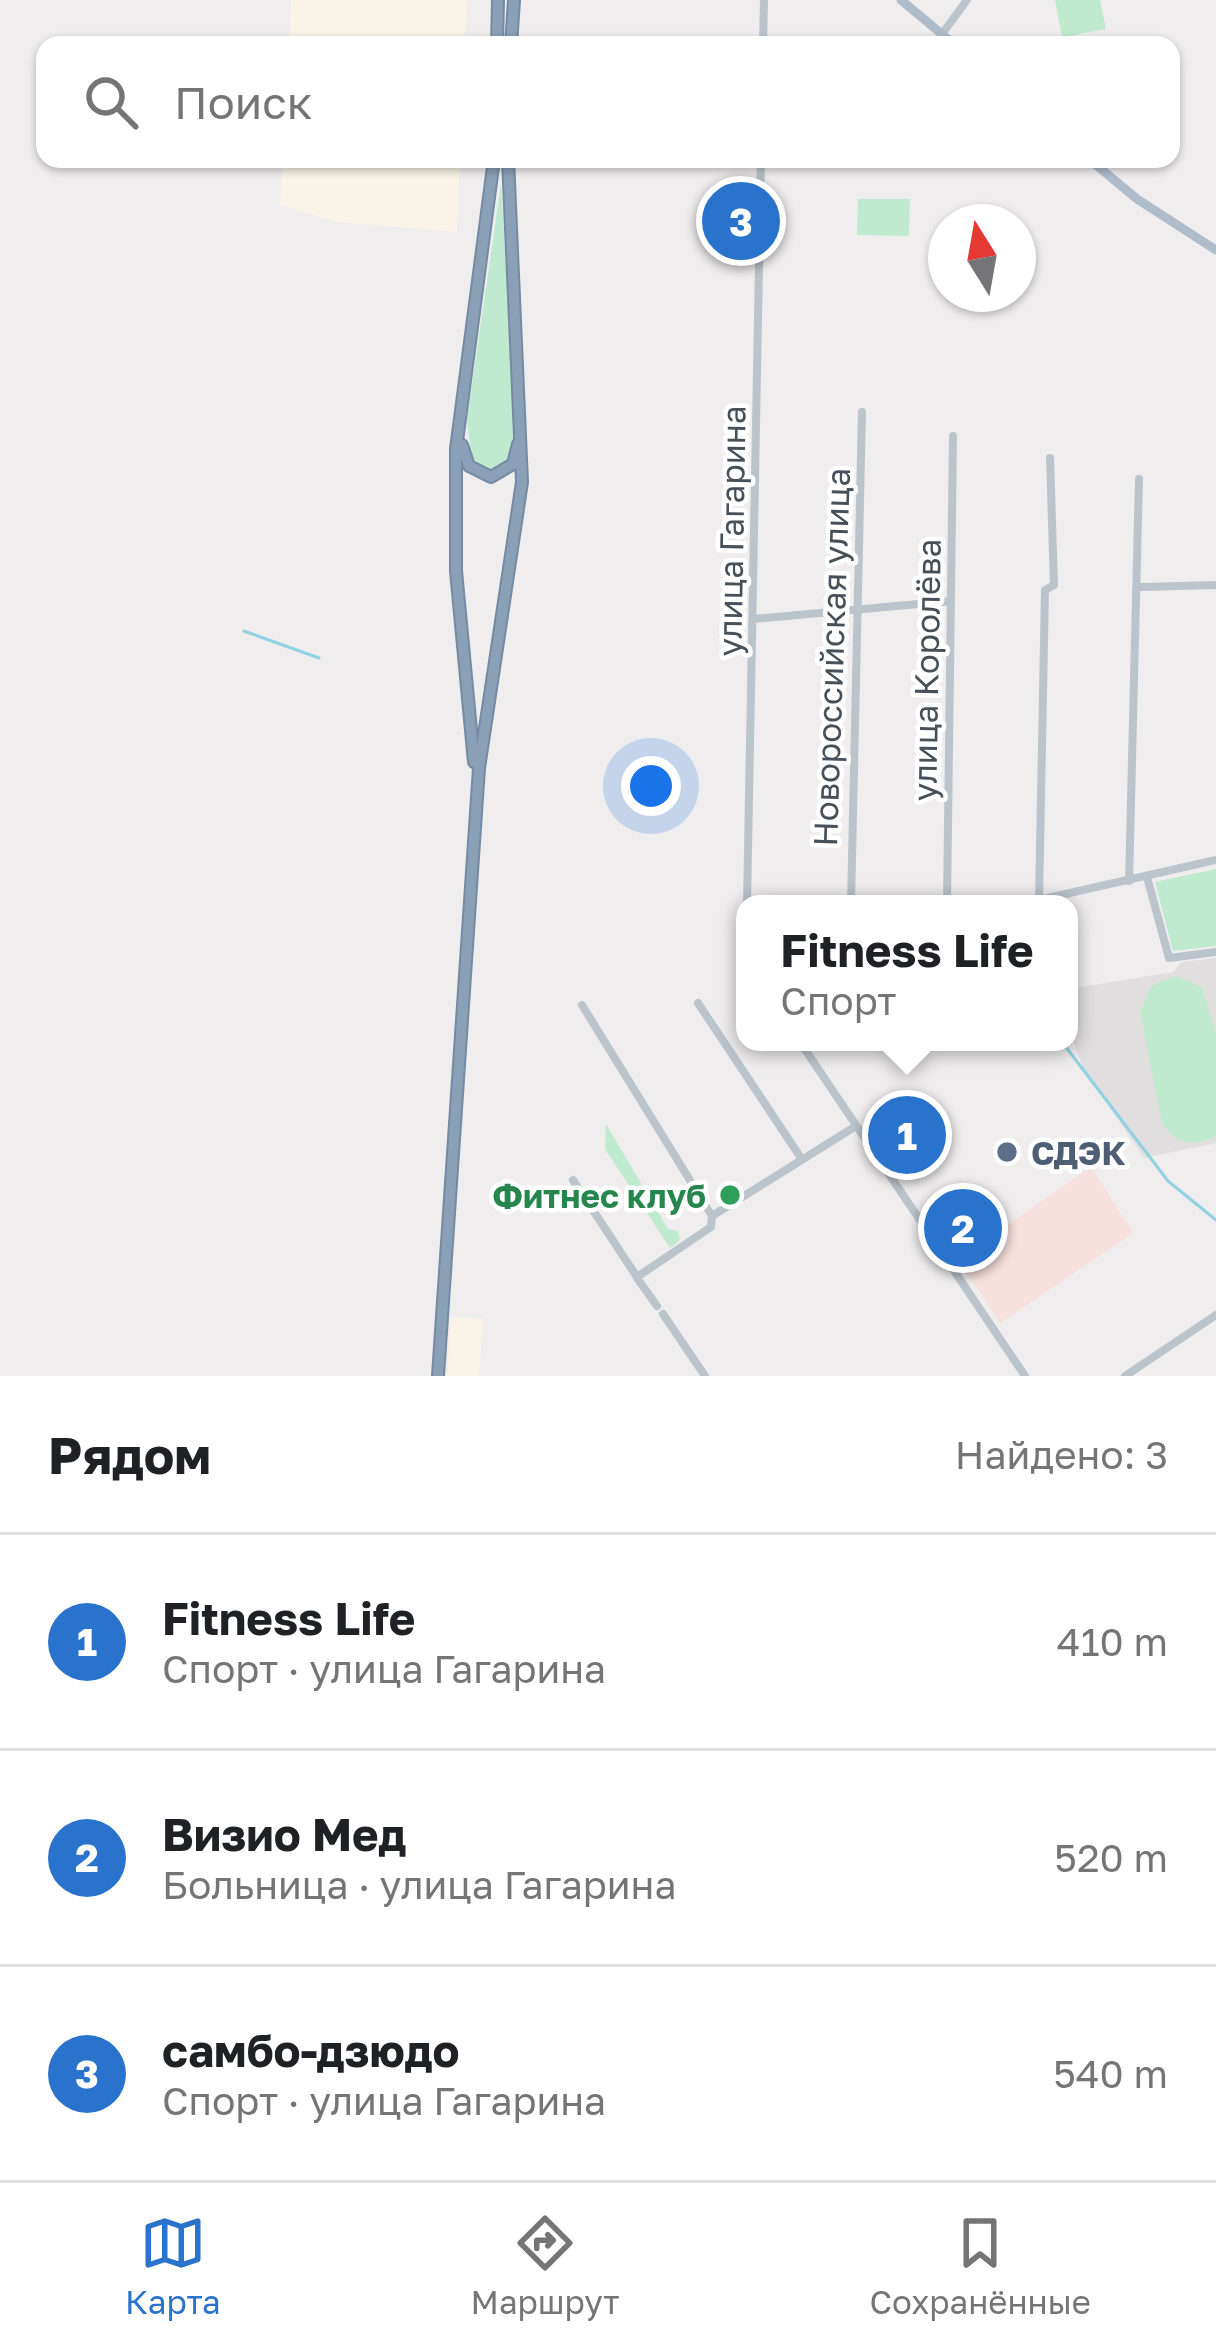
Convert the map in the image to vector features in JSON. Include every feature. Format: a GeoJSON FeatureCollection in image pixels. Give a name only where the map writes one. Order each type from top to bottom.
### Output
{"type":"FeatureCollection","features":[{"type":"Feature","properties":{"kind":"highway"},"geometry":{"type":"LineString","coordinates":[[497,36],[498,0]]}},
{"type":"Feature","properties":{"kind":"highway"},"geometry":{"type":"LineString","coordinates":[[512,36],[514,0]]}},
{"type":"Feature","properties":{"kind":"highway"},"geometry":{"type":"LineString","coordinates":[[477,768],[456,571],[458,426],[493,168]]}},
{"type":"Feature","properties":{"kind":"highway"},"geometry":{"type":"LineString","coordinates":[[435,1376],[477,768],[512,569],[523,423],[509,168]]}},
{"type":"Feature","properties":{"kind":"highway"},"geometry":{"type":"LineString","coordinates":[[458,426],[469,466],[491,477],[514,464],[523,423]]}},
{"type":"Feature","properties":{"kind":"main road"},"geometry":{"type":"LineString","coordinates":[[901,0],[944,36]]}},
{"type":"Feature","properties":{"kind":"main road"},"geometry":{"type":"LineString","coordinates":[[1100,168],[1137,199],[1216,250]]}},
{"type":"Feature","properties":{"kind":"street"},"geometry":{"type":"LineString","coordinates":[[763,36],[764,0]]}},
{"type":"Feature","properties":{"kind":"street"},"geometry":{"type":"LineString","coordinates":[[942,34],[967,0]]}},
{"type":"Feature","properties":{"kind":"street","name":"улица Гагарина"},"geometry":{"type":"LineString","coordinates":[[747,895],[760,168]]}},
{"type":"Feature","properties":{"kind":"street","name":"Новороссийская улица"},"geometry":{"type":"LineString","coordinates":[[851,895],[862,412]]}},
{"type":"Feature","properties":{"kind":"street","name":"улица Королёва"},"geometry":{"type":"LineString","coordinates":[[947,895],[953,436]]}},
{"type":"Feature","properties":{"kind":"street"},"geometry":{"type":"LineString","coordinates":[[1039,895],[1046,590],[1054,585],[1050,458]]}},
{"type":"Feature","properties":{"kind":"street"},"geometry":{"type":"LineString","coordinates":[[1129,881],[1139,479]]}},
{"type":"Feature","properties":{"kind":"street"},"geometry":{"type":"LineString","coordinates":[[1139,587],[1216,585]]}},
{"type":"Feature","properties":{"kind":"street"},"geometry":{"type":"LineString","coordinates":[[753,619],[951,602]]}},
{"type":"Feature","properties":{"kind":"street"},"geometry":{"type":"LineString","coordinates":[[1063,895],[1216,860]]}},
{"type":"Feature","properties":{"kind":"street"},"geometry":{"type":"LineString","coordinates":[[1147,877],[1168,958],[1216,952]]}},
{"type":"Feature","properties":{"kind":"street"},"geometry":{"type":"LineString","coordinates":[[698,1003],[802,1158]]}},
{"type":"Feature","properties":{"kind":"street"},"geometry":{"type":"LineString","coordinates":[[582,1005],[712,1216],[711,1227],[637,1277]]}},
{"type":"Feature","properties":{"kind":"street"},"geometry":{"type":"LineString","coordinates":[[806,1051],[1025,1376]]}},
{"type":"Feature","properties":{"kind":"street"},"geometry":{"type":"LineString","coordinates":[[712,1216],[856,1126]]}},
{"type":"Feature","properties":{"kind":"street"},"geometry":{"type":"LineString","coordinates":[[573,1180],[705,1376]]}},
{"type":"Feature","properties":{"kind":"street"},"geometry":{"type":"LineString","coordinates":[[1125,1376],[1216,1315]]}},
{"type":"Feature","properties":{"kind":"shaded area"},"geometry":{"type":"Polygon","coordinates":[[[291,0],[467,0],[465,36],[289,36],[291,0]]]}},
{"type":"Feature","properties":{"kind":"shaded area"},"geometry":{"type":"Polygon","coordinates":[[[282,168],[460,168],[457,232],[337,222],[280,205],[282,168]]]}},
{"type":"Feature","properties":{"kind":"shaded area"},"geometry":{"type":"Polygon","coordinates":[[[1216,958],[1216,1143],[1144,1158],[1082,1066],[1077,1051],[1078,988],[1173,972],[1182,962],[1216,958]]]}},
{"type":"Feature","properties":{"kind":"shaded area"},"geometry":{"type":"Polygon","coordinates":[[[1091,1167],[1133,1233],[1000,1323],[958,1259],[1091,1167]]]}},
{"type":"Feature","properties":{"kind":"shaded area"},"geometry":{"type":"Polygon","coordinates":[[[451,1317],[483,1319],[479,1376],[447,1376],[451,1317]]]}},
{"type":"Feature","properties":{"kind":"green space"},"geometry":{"type":"Polygon","coordinates":[[[1055,0],[1100,0],[1106,29],[1062,36],[1055,0]]]}},
{"type":"Feature","properties":{"kind":"green space"},"geometry":{"type":"Polygon","coordinates":[[[501,184],[516,438],[509,462],[491,473],[472,463],[467,419],[501,184]]]}},
{"type":"Feature","properties":{"kind":"green space"},"geometry":{"type":"Polygon","coordinates":[[[858,199],[910,199],[909,236],[857,235],[858,199]]]}},
{"type":"Feature","properties":{"kind":"green space"},"geometry":{"type":"Polygon","coordinates":[[[1216,869],[1216,946],[1173,951],[1155,882],[1216,869]]]}},
{"type":"Feature","properties":{"kind":"green space"},"geometry":{"type":"Polygon","coordinates":[[[1176,976],[1202,987],[1216,1034],[1216,1136],[1201,1142],[1179,1139],[1162,1123],[1140,1012],[1151,986],[1176,976]]]}},
{"type":"Feature","properties":{"kind":"green space"},"geometry":{"type":"Polygon","coordinates":[[[606,1124],[668,1229],[678,1231],[680,1240],[670,1248],[605,1149],[606,1124]]]}},
{"type":"Feature","properties":{"kind":"waterway"},"geometry":{"type":"LineString","coordinates":[[244,631],[319,658]]}},
{"type":"Feature","properties":{"kind":"waterway"},"geometry":{"type":"LineString","coordinates":[[1069,1051],[1168,1181],[1216,1220]]}},
{"type":"Feature","properties":{"kind":"place","name":"самбо-дзюдо"},"geometry":{"type":"Point","coordinates":[741,221]}},
{"type":"Feature","properties":{"kind":"place","name":"Fitness Life"},"geometry":{"type":"Point","coordinates":[907,1135]}},
{"type":"Feature","properties":{"kind":"place","name":"СДЭК"},"geometry":{"type":"Point","coordinates":[1007,1152]}},
{"type":"Feature","properties":{"kind":"place","name":"Фитнес клуб"},"geometry":{"type":"Point","coordinates":[730,1195]}},
{"type":"Feature","properties":{"kind":"place","name":"Визио Мед"},"geometry":{"type":"Point","coordinates":[963,1228]}}]}
